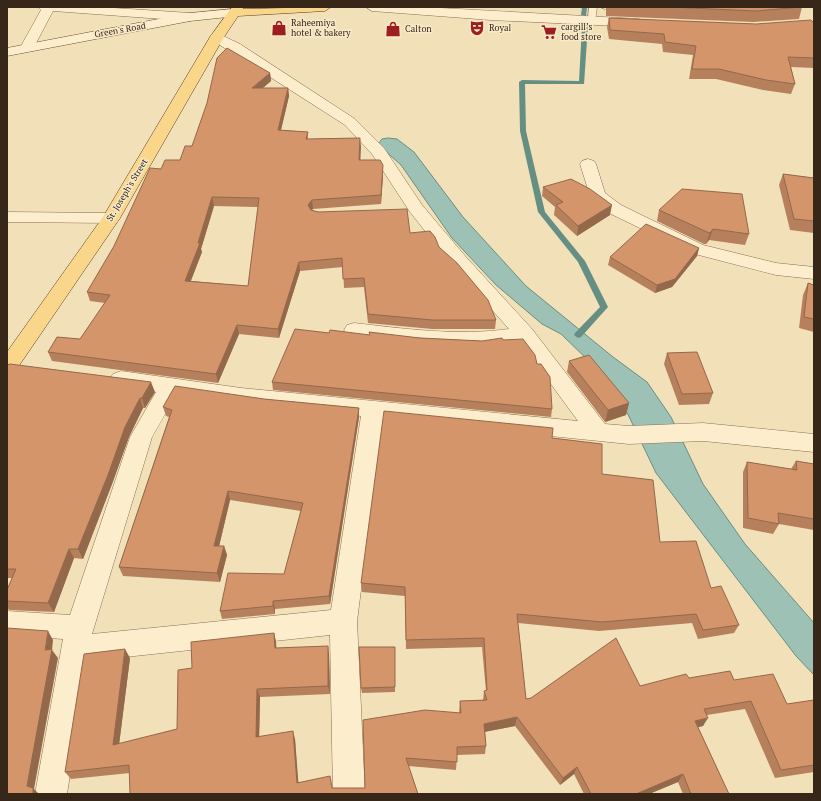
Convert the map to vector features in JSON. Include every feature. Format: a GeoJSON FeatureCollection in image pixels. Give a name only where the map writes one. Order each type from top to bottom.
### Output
{"type":"FeatureCollection","features":[{"type":"Feature","properties":{"kind":"main road"},"geometry":{"type":"LineString","coordinates":[[236,10],[325,7]]}},
{"type":"Feature","properties":{"kind":"main road","name":"St. Joseph's Street"},"geometry":{"type":"LineString","coordinates":[[8,365],[111,218],[217,37],[236,10]]}},
{"type":"Feature","properties":{"kind":"street"},"geometry":{"type":"LineString","coordinates":[[44,7],[190,17]]}},
{"type":"Feature","properties":{"kind":"street"},"geometry":{"type":"LineString","coordinates":[[28,46],[49,7]]}},
{"type":"Feature","properties":{"kind":"street"},"geometry":{"type":"LineString","coordinates":[[372,7],[491,16],[654,23]]}},
{"type":"Feature","properties":{"kind":"street","name":"Green's Road"},"geometry":{"type":"LineString","coordinates":[[7,52],[28,46],[236,10]]}},
{"type":"Feature","properties":{"kind":"street"},"geometry":{"type":"LineString","coordinates":[[217,37],[235,47],[350,122],[378,151],[416,208],[459,261],[525,334],[598,432]]}},
{"type":"Feature","properties":{"kind":"street"},"geometry":{"type":"LineString","coordinates":[[588,164],[597,195],[615,209],[697,249],[776,269],[814,273]]}},
{"type":"Feature","properties":{"kind":"street"},"geometry":{"type":"LineString","coordinates":[[396,210],[416,208]]}},
{"type":"Feature","properties":{"kind":"street"},"geometry":{"type":"LineString","coordinates":[[7,217],[111,218]]}},
{"type":"Feature","properties":{"kind":"street"},"geometry":{"type":"LineString","coordinates":[[354,330],[420,337],[481,340],[525,334]]}},
{"type":"Feature","properties":{"kind":"street"},"geometry":{"type":"LineString","coordinates":[[8,365],[33,367]]}},
{"type":"Feature","properties":{"kind":"street"},"geometry":{"type":"LineString","coordinates":[[102,376],[241,396],[373,408],[629,435],[703,432],[814,443]]}},
{"type":"Feature","properties":{"kind":"street"},"geometry":{"type":"LineString","coordinates":[[51,794],[77,638],[141,437],[171,385]]}},
{"type":"Feature","properties":{"kind":"street"},"geometry":{"type":"LineString","coordinates":[[349,794],[342,621],[373,408]]}},
{"type":"Feature","properties":{"kind":"street"},"geometry":{"type":"LineString","coordinates":[[7,623],[77,638],[342,621]]}},
{"type":"Feature","properties":{"kind":"lane"},"geometry":{"type":"LineString","coordinates":[[592,20],[593,7]]}},
{"type":"Feature","properties":{"kind":"water"},"geometry":{"type":"Polygon","coordinates":[[[382,139],[397,139],[414,152],[463,217],[526,286],[613,357],[647,382],[671,417],[703,484],[745,544],[814,623],[814,675],[796,656],[656,473],[623,404],[591,363],[561,334],[542,324],[496,285],[452,238],[401,165],[383,149],[379,143],[382,139]]]}},
{"type":"Feature","properties":{"kind":"building"},"geometry":{"type":"Polygon","coordinates":[[[668,7],[802,7],[756,11],[668,7]]]}},
{"type":"Feature","properties":{"kind":"building"},"geometry":{"type":"Polygon","coordinates":[[[609,18],[756,24],[811,20],[814,23],[814,58],[788,57],[795,84],[766,80],[719,69],[692,69],[696,46],[665,42],[664,34],[610,30],[609,18]]]}},
{"type":"Feature","properties":{"kind":"building"},"geometry":{"type":"Polygon","coordinates":[[[227,48],[270,73],[252,88],[288,88],[278,130],[308,132],[306,139],[360,138],[359,160],[380,160],[383,165],[381,195],[312,200],[308,205],[311,210],[318,212],[407,209],[410,233],[430,231],[435,237],[439,247],[457,263],[488,300],[496,320],[432,320],[368,314],[364,278],[343,279],[342,258],[299,262],[278,329],[237,325],[216,374],[48,352],[57,337],[80,339],[110,295],[87,292],[114,246],[150,168],[161,169],[165,160],[180,160],[185,146],[192,146],[207,103],[217,58],[227,48]],[[212,197],[198,243],[200,243],[185,281],[248,286],[259,198],[212,197]]]}},
{"type":"Feature","properties":{"kind":"building"},"geometry":{"type":"Polygon","coordinates":[[[783,174],[814,178],[814,221],[794,219],[783,174]]]}},
{"type":"Feature","properties":{"kind":"building"},"geometry":{"type":"Polygon","coordinates":[[[571,179],[590,189],[612,205],[578,226],[556,205],[563,202],[543,187],[571,179]]]}},
{"type":"Feature","properties":{"kind":"building"},"geometry":{"type":"Polygon","coordinates":[[[682,189],[742,194],[749,234],[713,229],[710,233],[659,210],[682,189]]]}},
{"type":"Feature","properties":{"kind":"building"},"geometry":{"type":"Polygon","coordinates":[[[646,224],[699,248],[675,279],[657,285],[610,257],[646,224]]]}},
{"type":"Feature","properties":{"kind":"building"},"geometry":{"type":"Polygon","coordinates":[[[808,283],[814,285],[814,319],[804,317],[808,283]]]}},
{"type":"Feature","properties":{"kind":"building"},"geometry":{"type":"Polygon","coordinates":[[[295,329],[329,333],[330,330],[370,335],[369,332],[420,338],[482,341],[502,338],[503,340],[523,339],[535,355],[537,364],[541,364],[550,377],[552,409],[272,382],[295,329]]]}},
{"type":"Feature","properties":{"kind":"building"},"geometry":{"type":"Polygon","coordinates":[[[697,352],[713,393],[682,394],[667,353],[697,352]]]}},
{"type":"Feature","properties":{"kind":"building"},"geometry":{"type":"Polygon","coordinates":[[[589,355],[629,403],[608,410],[569,361],[589,355]]]}},
{"type":"Feature","properties":{"kind":"building"},"geometry":{"type":"Polygon","coordinates":[[[10,364],[151,382],[142,398],[140,398],[125,427],[108,475],[78,549],[69,549],[48,603],[7,601],[7,590],[16,569],[7,569],[7,365],[10,364]]]}},
{"type":"Feature","properties":{"kind":"building"},"geometry":{"type":"Polygon","coordinates":[[[175,386],[264,399],[359,408],[329,596],[273,601],[273,606],[220,611],[228,573],[284,574],[303,503],[228,491],[214,546],[224,546],[217,573],[119,567],[172,410],[163,407],[175,386]]]}},
{"type":"Feature","properties":{"kind":"building"},"geometry":{"type":"Polygon","coordinates":[[[384,411],[553,428],[552,438],[602,444],[602,474],[653,480],[660,542],[696,541],[711,588],[721,586],[739,625],[703,630],[696,614],[602,622],[517,614],[526,699],[531,698],[616,638],[640,686],[686,674],[689,678],[730,671],[734,680],[773,674],[787,704],[814,700],[814,765],[781,770],[751,701],[704,709],[708,718],[695,721],[729,794],[691,794],[683,774],[636,794],[591,794],[577,767],[563,778],[517,717],[484,724],[486,746],[457,747],[457,762],[406,758],[418,794],[130,794],[129,765],[65,772],[84,654],[125,649],[113,745],[177,729],[178,670],[192,668],[191,642],[274,633],[275,648],[328,646],[328,686],[257,689],[256,737],[293,731],[297,783],[330,776],[332,788],[365,788],[363,720],[425,710],[461,713],[460,701],[487,700],[484,691],[487,690],[484,638],[406,640],[405,587],[361,583],[384,411]]]}},
{"type":"Feature","properties":{"kind":"building"},"geometry":{"type":"Polygon","coordinates":[[[796,461],[814,464],[814,519],[778,513],[779,524],[748,518],[747,462],[797,470],[796,461]]]}},
{"type":"Feature","properties":{"kind":"building"},"geometry":{"type":"Polygon","coordinates":[[[7,628],[48,631],[45,650],[52,649],[27,786],[33,788],[33,794],[7,794],[7,628]]]}},
{"type":"Feature","properties":{"kind":"building"},"geometry":{"type":"Polygon","coordinates":[[[359,647],[395,647],[395,687],[361,688],[359,647]]]}},
{"type":"Feature","properties":{"kind":"waterway"},"geometry":{"type":"LineString","coordinates":[[584,8],[584,15]]}},
{"type":"Feature","properties":{"kind":"waterway"},"geometry":{"type":"LineString","coordinates":[[578,335],[604,307],[581,261],[542,212],[523,131],[522,82],[582,83],[585,26]]}},
{"type":"Feature","properties":{"kind":"place","name":"Raheemiya hotel & bakery"},"geometry":{"type":"Point","coordinates":[279,28]}},
{"type":"Feature","properties":{"kind":"place","name":"Royal"},"geometry":{"type":"Point","coordinates":[477,28]}},
{"type":"Feature","properties":{"kind":"place","name":"Calton"},"geometry":{"type":"Point","coordinates":[393,29]}},
{"type":"Feature","properties":{"kind":"place","name":"cargill’s food store"},"geometry":{"type":"Point","coordinates":[549,32]}}]}
